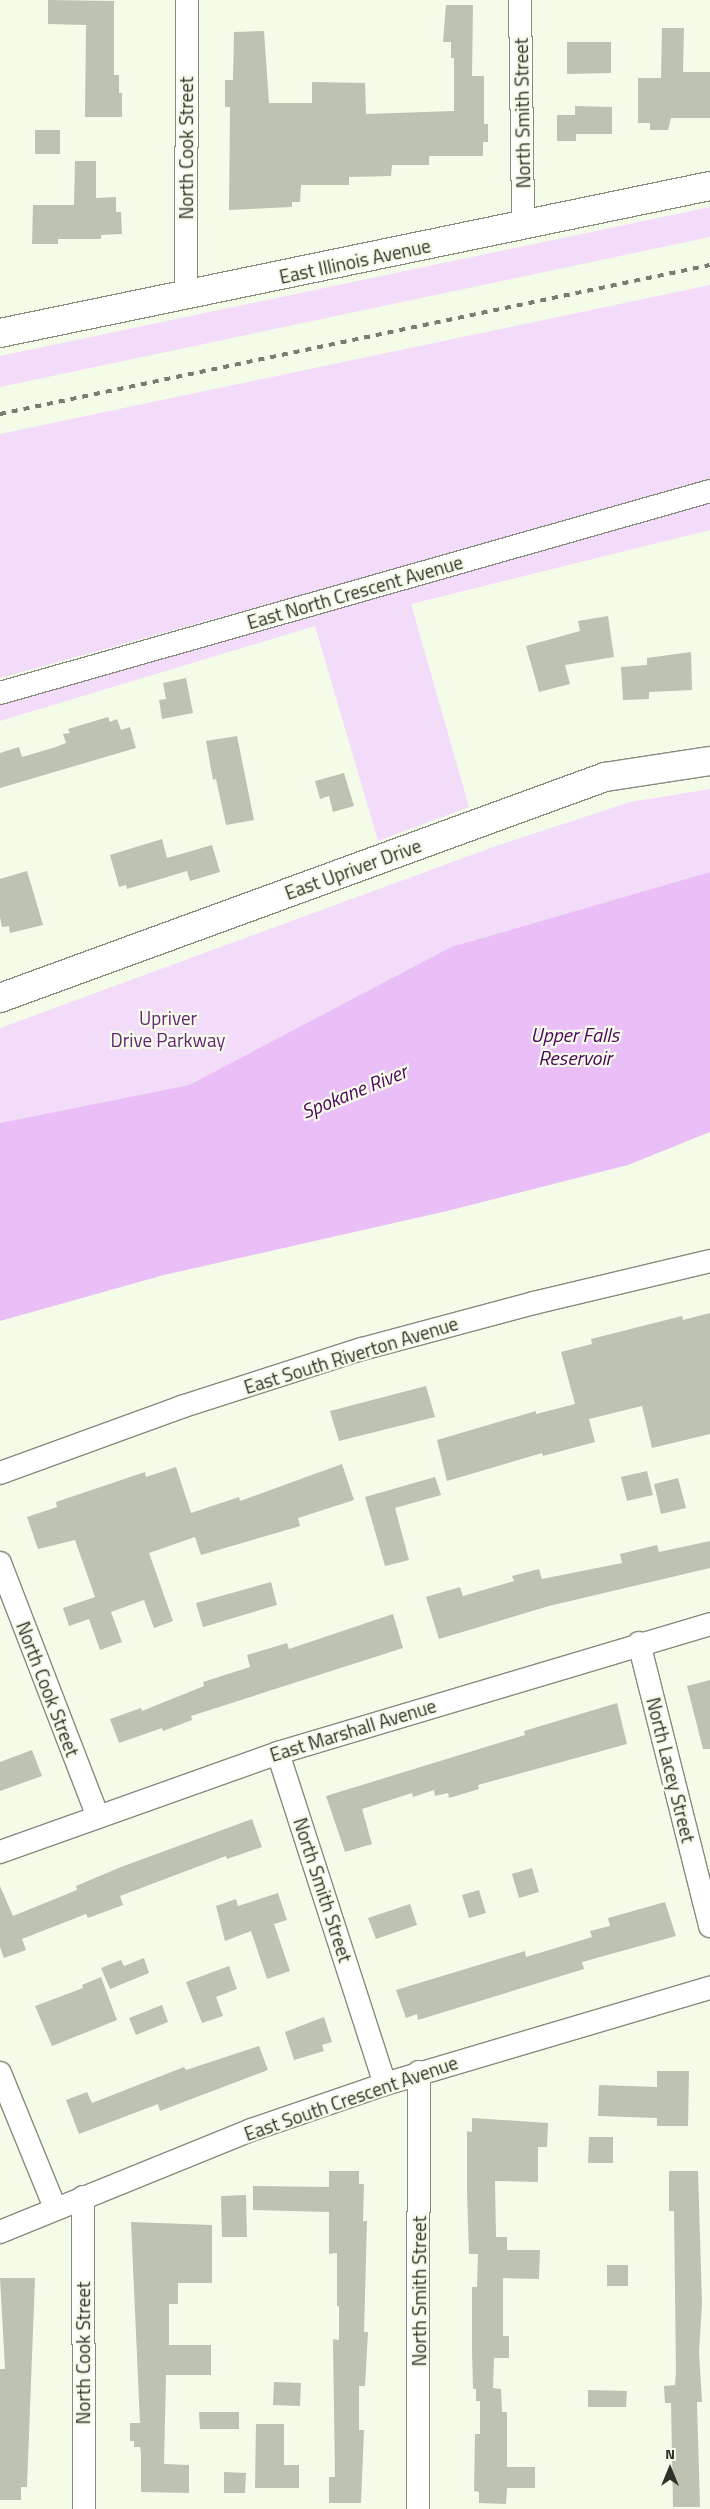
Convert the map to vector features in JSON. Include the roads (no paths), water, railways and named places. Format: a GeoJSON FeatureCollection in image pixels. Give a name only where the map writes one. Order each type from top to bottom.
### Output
{"type":"FeatureCollection","features":[{"type":"Feature","properties":{"kind":"street","name":"North Cook Street"},"geometry":{"type":"LineString","coordinates":[[186,296],[187,0]]}},
{"type":"Feature","properties":{"kind":"street","name":"North Smith Street"},"geometry":{"type":"LineString","coordinates":[[520,0],[523,226]]}},
{"type":"Feature","properties":{"kind":"street","name":"East Illinois Avenue"},"geometry":{"type":"LineString","coordinates":[[0,333],[710,186]]}},
{"type":"Feature","properties":{"kind":"street","name":"East North Crescent Avenue"},"geometry":{"type":"LineString","coordinates":[[0,693],[710,491]]}},
{"type":"Feature","properties":{"kind":"street","name":"East Upriver Drive"},"geometry":{"type":"LineString","coordinates":[[0,998],[605,777],[710,761]]}},
{"type":"Feature","properties":{"kind":"street","name":"East South Riverton Avenue"},"geometry":{"type":"LineString","coordinates":[[0,1473],[181,1407],[362,1349],[543,1301],[710,1261]]}},
{"type":"Feature","properties":{"kind":"street","name":"North Cook Street"},"geometry":{"type":"LineString","coordinates":[[0,1563],[97,1815]]}},
{"type":"Feature","properties":{"kind":"street","name":"East Marshall Avenue"},"geometry":{"type":"LineString","coordinates":[[0,1852],[97,1815],[278,1753],[639,1643],[710,1624]]}},
{"type":"Feature","properties":{"kind":"street","name":"North Lacey Street"},"geometry":{"type":"LineString","coordinates":[[639,1643],[710,1926]]}},
{"type":"Feature","properties":{"kind":"street","name":"North Smith Street"},"geometry":{"type":"LineString","coordinates":[[278,1753],[385,2084]]}},
{"type":"Feature","properties":{"kind":"street","name":"East South Crescent Avenue"},"geometry":{"type":"LineString","coordinates":[[0,2232],[55,2208],[251,2130],[420,2072],[710,1988]]}},
{"type":"Feature","properties":{"kind":"street","name":"North Smith Street"},"geometry":{"type":"LineString","coordinates":[[418,2509],[420,2072]]}},
{"type":"Feature","properties":{"kind":"street"},"geometry":{"type":"LineString","coordinates":[[0,2073],[55,2208]]}},
{"type":"Feature","properties":{"kind":"street","name":"North Cook Street"},"geometry":{"type":"LineString","coordinates":[[83,2197],[84,2509]]}},
{"type":"Feature","properties":{"kind":"water","name":"Upper Falls Reservoir"},"geometry":{"type":"Polygon","coordinates":[[[710,872],[710,1132],[628,1165],[447,1211],[164,1275],[0,1321],[0,1123],[189,1085],[451,947],[710,872]]]}},
{"type":"Feature","properties":{"kind":"railway"},"geometry":{"type":"LineString","coordinates":[[0,414],[710,265]]}},
{"type":"Feature","properties":{"kind":"park label","name":"Upriver Drive Parkway"},"geometry":{"type":"Point","coordinates":[168,1029]}},
{"type":"Feature","properties":{"kind":"water label","name":"Spokane River"},"geometry":{"type":"Point","coordinates":[354,1091]}}]}
